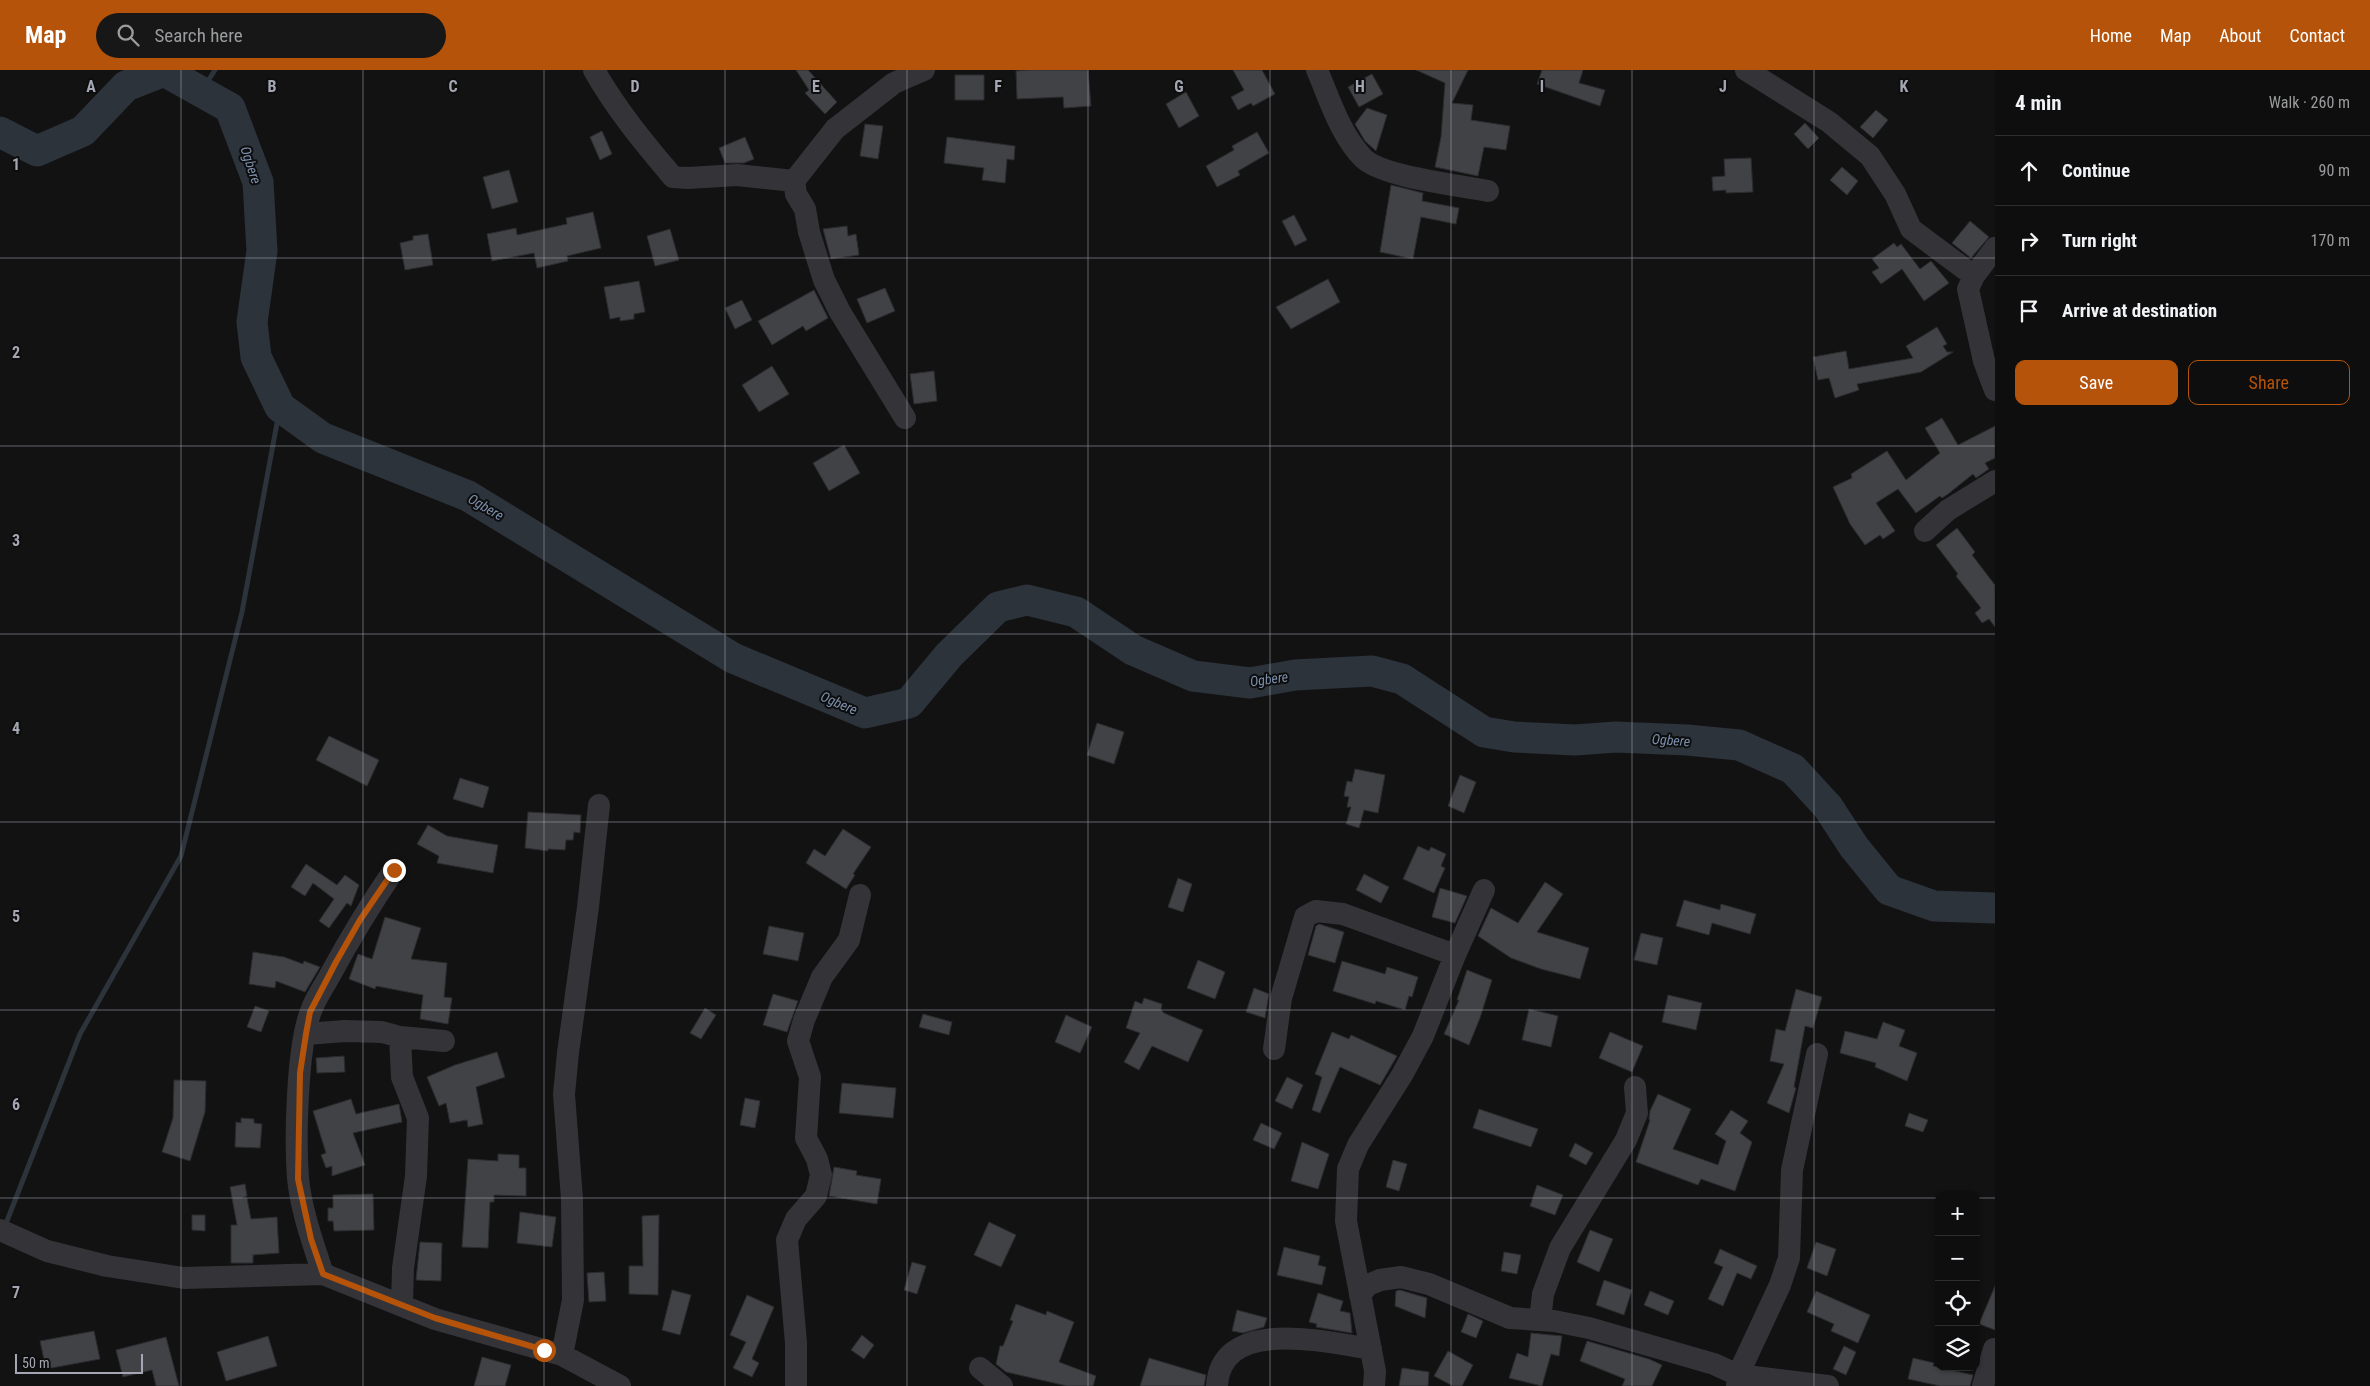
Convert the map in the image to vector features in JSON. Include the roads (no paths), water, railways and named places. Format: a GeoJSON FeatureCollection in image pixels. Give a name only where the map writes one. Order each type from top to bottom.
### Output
{"type":"FeatureCollection","features":[{"type":"Feature","properties":{"kind":"street"},"geometry":{"type":"LineString","coordinates":[[594,70],[607,93],[632,127],[673,176],[688,178],[737,175],[794,181]]}},
{"type":"Feature","properties":{"kind":"street"},"geometry":{"type":"LineString","coordinates":[[905,418],[844,319],[824,280],[809,232],[805,209],[796,194],[794,181],[834,129],[894,83],[924,70]]}},
{"type":"Feature","properties":{"kind":"street"},"geometry":{"type":"LineString","coordinates":[[1317,70],[1342,130],[1364,159],[1384,170],[1488,191]]}},
{"type":"Feature","properties":{"kind":"street"},"geometry":{"type":"LineString","coordinates":[[1746,70],[1829,122],[1870,156],[1895,194],[1911,229],[1974,276]]}},
{"type":"Feature","properties":{"kind":"street"},"geometry":{"type":"LineString","coordinates":[[1995,248],[1974,276],[1968,289],[1984,361],[1995,390]]}},
{"type":"Feature","properties":{"kind":"street"},"geometry":{"type":"LineString","coordinates":[[1925,531],[1948,510],[1995,481]]}},
{"type":"Feature","properties":{"kind":"street"},"geometry":{"type":"LineString","coordinates":[[562,1355],[573,1300],[572,1199],[564,1094],[599,805]]}},
{"type":"Feature","properties":{"kind":"street"},"geometry":{"type":"LineString","coordinates":[[323,1274],[311,1239],[298,1179],[300,1073],[306,1034],[310,1012],[336,962],[360,920],[394,870]]}},
{"type":"Feature","properties":{"kind":"street"},"geometry":{"type":"LineString","coordinates":[[1374,1386],[1375,1371],[1346,1221],[1348,1169],[1358,1145],[1376,1119],[1424,1036],[1455,955],[1484,890]]}},
{"type":"Feature","properties":{"kind":"street"},"geometry":{"type":"LineString","coordinates":[[796,1386],[796,1343],[787,1240],[796,1219],[816,1196],[821,1175],[817,1159],[806,1138],[810,1077],[798,1040],[822,976],[850,940],[860,895]]}},
{"type":"Feature","properties":{"kind":"street"},"geometry":{"type":"LineString","coordinates":[[1274,1049],[1281,998],[1295,948],[1305,917],[1316,911],[1343,914],[1455,955]]}},
{"type":"Feature","properties":{"kind":"street"},"geometry":{"type":"LineString","coordinates":[[306,1034],[345,1031],[382,1032],[400,1037],[444,1041]]}},
{"type":"Feature","properties":{"kind":"street"},"geometry":{"type":"LineString","coordinates":[[400,1037],[402,1077],[418,1118],[416,1176],[403,1268],[402,1304]]}},
{"type":"Feature","properties":{"kind":"street"},"geometry":{"type":"LineString","coordinates":[[1738,1380],[1780,1284],[1789,1258],[1792,1170],[1817,1054]]}},
{"type":"Feature","properties":{"kind":"street"},"geometry":{"type":"LineString","coordinates":[[1540,1320],[1543,1294],[1560,1248],[1626,1140],[1637,1113],[1635,1087]]}},
{"type":"Feature","properties":{"kind":"street"},"geometry":{"type":"LineString","coordinates":[[0,1230],[47,1251],[107,1266],[184,1278],[323,1274],[435,1318],[562,1355],[620,1386]]}},
{"type":"Feature","properties":{"kind":"street"},"geometry":{"type":"LineString","coordinates":[[1360,1295],[1368,1285],[1374,1282],[1401,1277],[1429,1284],[1510,1318],[1540,1320],[1589,1328],[1639,1344],[1690,1356],[1714,1364],[1738,1380],[1828,1386]]}},
{"type":"Feature","properties":{"kind":"street"},"geometry":{"type":"LineString","coordinates":[[1217,1386],[1218,1374],[1225,1359],[1243,1345],[1251,1343],[1273,1338],[1309,1340],[1371,1349]]}},
{"type":"Feature","properties":{"kind":"street"},"geometry":{"type":"LineString","coordinates":[[1983,1386],[1994,1349]]}},
{"type":"Feature","properties":{"kind":"street"},"geometry":{"type":"LineString","coordinates":[[980,1368],[1002,1386]]}},
{"type":"Feature","properties":{"kind":"waterway"},"geometry":{"type":"LineString","coordinates":[[201,92],[215,70]]}},
{"type":"Feature","properties":{"kind":"waterway","name":"Ogbere"},"geometry":{"type":"LineString","coordinates":[[0,132],[37,151],[83,131],[126,86],[164,71],[230,108],[258,182],[262,251],[252,322],[256,357],[280,407],[323,438],[468,496],[733,658],[865,713],[909,703],[949,655],[998,607],[1027,600],[1076,612],[1133,650],[1193,676],[1250,683],[1295,675],[1372,671],[1402,679],[1484,732],[1514,737],[1575,740],[1616,737],[1687,740],[1739,745],[1793,769],[1828,807],[1854,847],[1889,890],[1934,906],[1995,908]]}},
{"type":"Feature","properties":{"kind":"waterway"},"geometry":{"type":"LineString","coordinates":[[5,1226],[80,1034],[181,856],[242,612],[280,407]]}}]}
